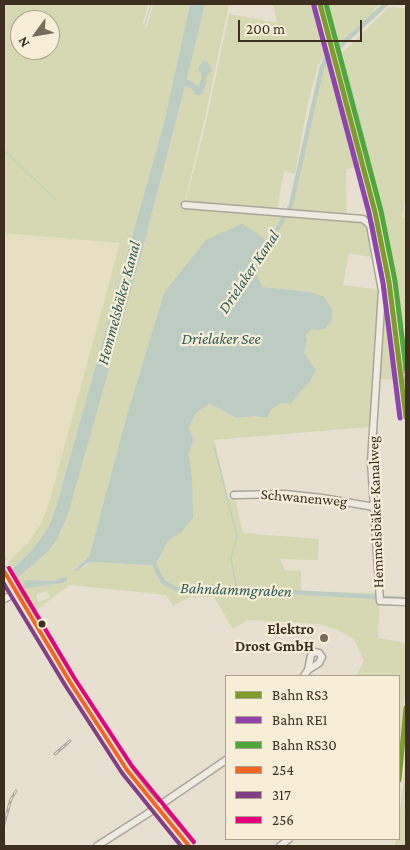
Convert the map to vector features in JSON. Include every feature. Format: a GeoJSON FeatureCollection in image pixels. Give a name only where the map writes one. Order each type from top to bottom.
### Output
{"type":"FeatureCollection","features":[{"type":"Feature","properties":{"kind":"main road"},"geometry":{"type":"LineString","coordinates":[[4,572],[16,594],[132,776],[156,808],[190,846]]}},
{"type":"Feature","properties":{"kind":"street","name":"Hemmelsbäker Kanalweg"},"geometry":{"type":"LineString","coordinates":[[184,205],[363,219],[370,225],[382,291],[371,462],[380,601],[406,602]]}},
{"type":"Feature","properties":{"kind":"street","name":"Schwanenweg"},"geometry":{"type":"LineString","coordinates":[[234,495],[285,494],[374,507]]}},
{"type":"Feature","properties":{"kind":"street"},"geometry":{"type":"LineString","coordinates":[[4,599],[16,594]]}},
{"type":"Feature","properties":{"kind":"street"},"geometry":{"type":"LineString","coordinates":[[97,846],[225,761]]}},
{"type":"Feature","properties":{"kind":"shaded area"},"geometry":{"type":"Polygon","coordinates":[[[4,233],[120,243],[49,503],[41,524],[28,543],[8,562],[4,549],[4,233]]]}},
{"type":"Feature","properties":{"kind":"green space"},"geometry":{"type":"Polygon","coordinates":[[[4,4],[148,4],[143,24],[147,27],[153,4],[190,4],[164,123],[56,507],[49,526],[41,538],[31,551],[11,568],[8,562],[28,543],[41,524],[49,503],[120,243],[4,233],[4,4]]]}},
{"type":"Feature","properties":{"kind":"green space"},"geometry":{"type":"Polygon","coordinates":[[[205,4],[229,4],[203,127],[184,204],[360,220],[368,226],[375,258],[349,253],[343,285],[381,290],[370,427],[214,440],[229,500],[235,499],[243,533],[319,539],[318,560],[280,559],[285,570],[301,571],[301,591],[380,593],[378,638],[406,643],[406,685],[400,738],[400,675],[357,675],[364,661],[354,639],[338,630],[318,624],[247,620],[233,629],[214,597],[190,597],[173,606],[166,595],[70,585],[36,610],[29,599],[20,591],[15,581],[47,553],[143,248],[185,86],[192,89],[206,84],[206,77],[202,75],[199,86],[187,79],[205,4]],[[267,253],[164,293],[126,418],[89,557],[74,569],[75,572],[92,562],[149,565],[157,562],[168,541],[180,533],[192,479],[189,454],[193,440],[189,427],[196,413],[210,404],[237,418],[256,416],[267,418],[272,409],[281,403],[291,404],[310,382],[316,370],[304,353],[307,340],[306,334],[312,329],[311,292],[262,287],[255,270],[267,253]],[[64,577],[54,581],[26,580],[24,589],[62,583],[64,577]],[[47,591],[36,594],[38,602],[50,598],[47,591]]]}},
{"type":"Feature","properties":{"kind":"green space"},"geometry":{"type":"Polygon","coordinates":[[[273,4],[316,4],[361,166],[346,169],[347,217],[291,212],[324,64],[328,58],[327,55],[318,65],[307,107],[295,174],[284,171],[277,211],[185,204],[205,127],[229,14],[277,23],[273,4]]]}},
{"type":"Feature","properties":{"kind":"green space"},"geometry":{"type":"Polygon","coordinates":[[[328,4],[379,4],[373,10],[375,12],[340,45],[328,4]]]}},
{"type":"Feature","properties":{"kind":"green space"},"geometry":{"type":"Polygon","coordinates":[[[389,7],[406,8],[406,197],[402,217],[404,217],[406,206],[406,326],[402,326],[383,216],[358,107],[342,53],[389,7]]]}},
{"type":"Feature","properties":{"kind":"green space"},"geometry":{"type":"Polygon","coordinates":[[[365,218],[372,218],[392,328],[398,380],[377,379],[384,295],[372,226],[365,218]]]}},
{"type":"Feature","properties":{"kind":"green space"},"geometry":{"type":"Polygon","coordinates":[[[406,758],[406,846],[394,846],[396,840],[400,840],[400,810],[406,758]]]}},
{"type":"Feature","properties":{"kind":"water","name":"Hemmelsbäker Kanal"},"geometry":{"type":"Polygon","coordinates":[[[190,4],[205,4],[187,79],[199,86],[202,75],[198,69],[203,60],[208,63],[212,70],[206,77],[206,84],[202,94],[196,95],[192,89],[185,86],[143,248],[68,514],[57,539],[47,553],[7,587],[8,590],[4,592],[4,576],[31,551],[41,538],[49,526],[56,507],[164,123],[190,4]]]}},
{"type":"Feature","properties":{"kind":"water","name":"Drielaker See"},"geometry":{"type":"Polygon","coordinates":[[[242,224],[267,242],[267,253],[255,270],[262,287],[311,292],[324,297],[332,309],[332,320],[326,328],[312,329],[306,334],[307,340],[304,353],[316,370],[310,382],[291,404],[281,403],[272,409],[267,418],[256,416],[237,418],[210,404],[196,413],[189,427],[193,440],[189,454],[193,518],[180,533],[168,541],[157,562],[149,565],[92,562],[76,572],[74,570],[89,557],[126,418],[164,293],[206,240],[242,224]]]}},
{"type":"Feature","properties":{"kind":"water"},"geometry":{"type":"Polygon","coordinates":[[[67,577],[67,580],[62,583],[24,589],[23,583],[26,580],[54,581],[67,577]]]}},
{"type":"Feature","properties":{"kind":"waterway"},"geometry":{"type":"LineString","coordinates":[[145,25],[151,4]]}},
{"type":"Feature","properties":{"kind":"waterway"},"geometry":{"type":"LineString","coordinates":[[327,4],[357,107],[383,217],[401,324]]}},
{"type":"Feature","properties":{"kind":"waterway","name":"Drielaker Kanal"},"geometry":{"type":"LineString","coordinates":[[339,47],[386,4]]}},
{"type":"Feature","properties":{"kind":"waterway","name":"Drielaker Kanal"},"geometry":{"type":"LineString","coordinates":[[265,245],[277,230],[291,205],[322,67],[330,55]]}},
{"type":"Feature","properties":{"kind":"waterway"},"geometry":{"type":"LineString","coordinates":[[4,150],[56,200]]}},
{"type":"Feature","properties":{"kind":"waterway"},"geometry":{"type":"LineString","coordinates":[[405,211],[406,203]]}},
{"type":"Feature","properties":{"kind":"waterway"},"geometry":{"type":"LineString","coordinates":[[214,446],[237,536],[231,559],[237,589]]}},
{"type":"Feature","properties":{"kind":"waterway"},"geometry":{"type":"LineString","coordinates":[[4,554],[6,560]]}},
{"type":"Feature","properties":{"kind":"waterway","name":"Bahndammgraben"},"geometry":{"type":"LineString","coordinates":[[148,562],[154,564],[163,582],[178,590],[213,587],[224,590],[237,589],[378,597]]}},
{"type":"Feature","properties":{"kind":"waterway","name":"Bahndammgraben"},"geometry":{"type":"LineString","coordinates":[[383,598],[406,599]]}},
{"type":"Feature","properties":{"kind":"railway"},"geometry":{"type":"LineString","coordinates":[[404,366],[406,385]]}},
{"type":"Feature","properties":{"kind":"railway"},"geometry":{"type":"LineString","coordinates":[[55,754],[70,741]]}},
{"type":"Feature","properties":{"kind":"railway"},"geometry":{"type":"LineString","coordinates":[[4,824],[11,799],[16,791]]}},
{"type":"Feature","properties":{"kind":"rail line","name":"RS3"},"geometry":{"type":"LineString","coordinates":[[320,4],[375,212],[389,282],[406,417]]}},
{"type":"Feature","properties":{"kind":"rail line","name":"RS30"},"geometry":{"type":"LineString","coordinates":[[326,4],[381,211],[395,281],[406,369]]}},
{"type":"Feature","properties":{"kind":"rail line","name":"RE1"},"geometry":{"type":"LineString","coordinates":[[314,6],[369,213],[383,283],[400,418]]}},
{"type":"Feature","properties":{"kind":"rail line","name":"RS3"},"geometry":{"type":"LineString","coordinates":[[400,770],[406,708]]}},
{"type":"Feature","properties":{"kind":"transit line","name":"256"},"geometry":{"type":"LineString","coordinates":[[9,568],[75,679],[132,766],[194,842]]}},
{"type":"Feature","properties":{"kind":"transit line","name":"254"},"geometry":{"type":"LineString","coordinates":[[4,571],[70,682],[127,770],[189,846]]}},
{"type":"Feature","properties":{"kind":"transit line","name":"317"},"geometry":{"type":"LineString","coordinates":[[4,584],[65,685],[122,773],[181,846]]}},
{"type":"Feature","properties":{"kind":"place","name":"Elektro Drost GmbH"},"geometry":{"type":"Point","coordinates":[324,638]}}]}
